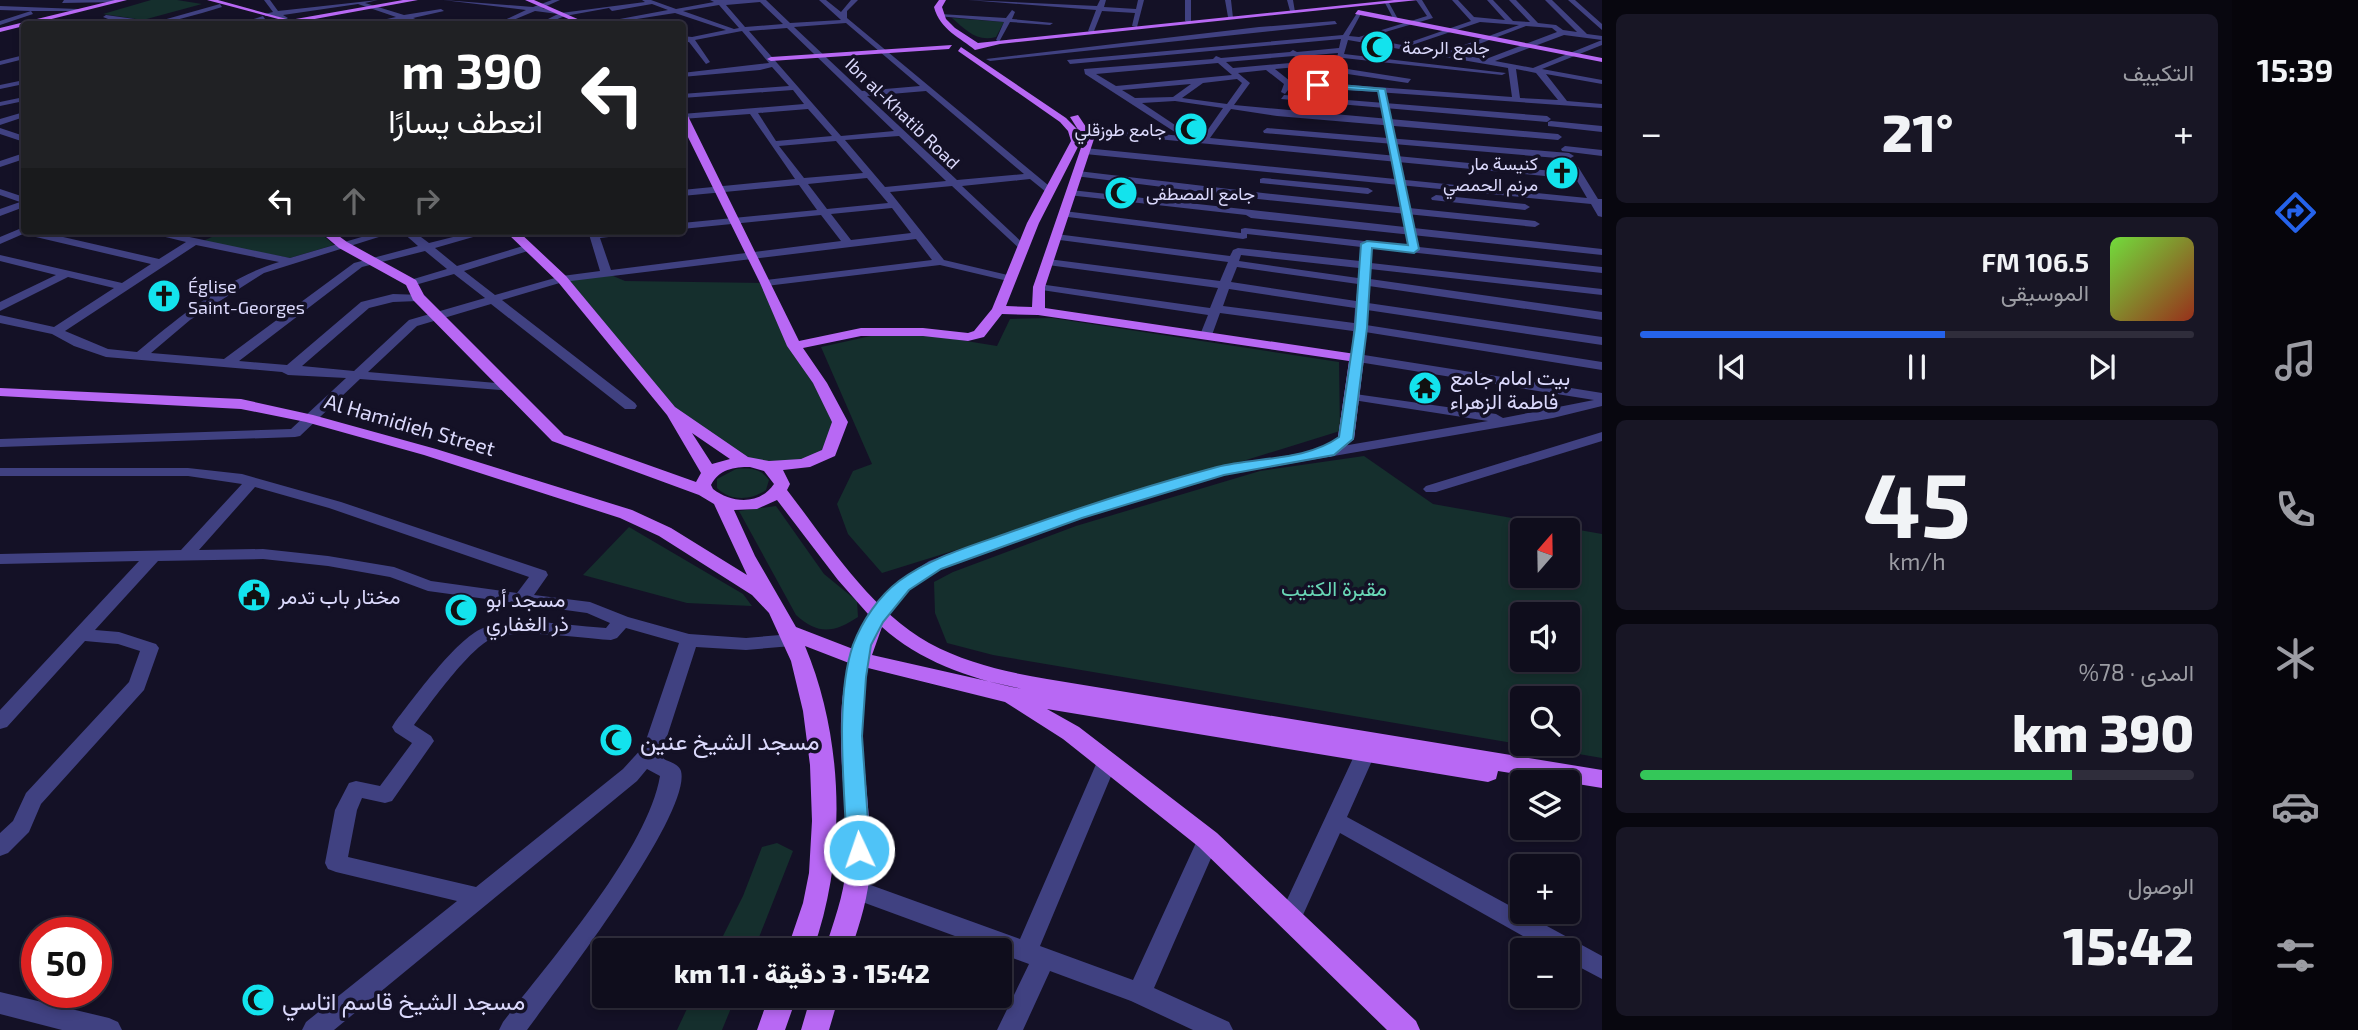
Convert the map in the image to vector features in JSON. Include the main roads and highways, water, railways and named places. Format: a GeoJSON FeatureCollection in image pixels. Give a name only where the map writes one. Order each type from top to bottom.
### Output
{"type":"FeatureCollection","features":[{"type":"Feature","properties":{"kind":"main road"},"geometry":{"type":"LineString","coordinates":[[42,21],[124,0]]}},
{"type":"Feature","properties":{"kind":"main road"},"geometry":{"type":"LineString","coordinates":[[52,21],[136,0]]}},
{"type":"Feature","properties":{"kind":"main road"},"geometry":{"type":"LineString","coordinates":[[199,0],[222,3]]}},
{"type":"Feature","properties":{"kind":"main road"},"geometry":{"type":"LineString","coordinates":[[210,0],[281,21],[372,9],[415,0]]}},
{"type":"Feature","properties":{"kind":"main road"},"geometry":{"type":"LineString","coordinates":[[528,0],[578,21]]}},
{"type":"Feature","properties":{"kind":"main road"},"geometry":{"type":"LineString","coordinates":[[772,62],[950,45],[970,46],[1400,0]]}},
{"type":"Feature","properties":{"kind":"main road"},"geometry":{"type":"LineString","coordinates":[[1337,8],[1417,0]]}},
{"type":"Feature","properties":{"kind":"main road"},"geometry":{"type":"LineString","coordinates":[[794,346],[861,332],[923,332],[968,337],[979,334],[998,310],[1021,248],[1076,141],[1073,130],[970,46],[937,5]]}},
{"type":"Feature","properties":{"kind":"main road"},"geometry":{"type":"LineString","coordinates":[[970,46],[999,40],[1355,6],[1376,16],[1602,60]]}},
{"type":"Feature","properties":{"kind":"main road"},"geometry":{"type":"LineString","coordinates":[[265,17],[281,21]]}},
{"type":"Feature","properties":{"kind":"main road"},"geometry":{"type":"LineString","coordinates":[[929,17],[950,45]]}},
{"type":"Feature","properties":{"kind":"main road"},"geometry":{"type":"LineString","coordinates":[[0,32],[21,27]]}},
{"type":"Feature","properties":{"kind":"main road"},"geometry":{"type":"LineString","coordinates":[[970,46],[1077,119],[1089,139],[1039,288],[1038,311]]}},
{"type":"Feature","properties":{"kind":"main road"},"geometry":{"type":"LineString","coordinates":[[686,122],[766,283],[794,346],[820,383],[840,422],[829,453],[804,464],[768,466],[743,461],[723,465],[707,482]]}},
{"type":"Feature","properties":{"kind":"main road"},"geometry":{"type":"LineString","coordinates":[[330,235],[411,283],[418,297],[558,438],[707,482]]}},
{"type":"Feature","properties":{"kind":"main road"},"geometry":{"type":"LineString","coordinates":[[515,235],[562,279],[670,410],[791,636],[801,661],[816,725],[822,798],[821,874],[804,938]]}},
{"type":"Feature","properties":{"kind":"main road"},"geometry":{"type":"LineString","coordinates":[[998,310],[1038,311],[1357,358],[1346,439],[1329,452]]}},
{"type":"Feature","properties":{"kind":"main road","name":"Al Hamidieh Street"},"geometry":{"type":"LineString","coordinates":[[0,392],[241,404],[308,418],[430,452],[626,514],[664,532],[744,581],[759,591],[775,608]]}},
{"type":"Feature","properties":{"kind":"main road"},"geometry":{"type":"LineString","coordinates":[[670,410],[743,461]]}},
{"type":"Feature","properties":{"kind":"main road"},"geometry":{"type":"LineString","coordinates":[[768,466],[780,477],[779,491],[837,566],[904,636],[938,656],[986,673],[1195,712],[1602,779]]}},
{"type":"Feature","properties":{"kind":"main road"},"geometry":{"type":"LineString","coordinates":[[722,503],[734,505],[761,502],[779,491]]}},
{"type":"Feature","properties":{"kind":"main road"},"geometry":{"type":"LineString","coordinates":[[841,938],[854,889],[859,850],[852,715],[860,659],[868,633],[879,612]]}},
{"type":"Feature","properties":{"kind":"main road"},"geometry":{"type":"LineString","coordinates":[[819,645],[845,641],[868,633]]}},
{"type":"Feature","properties":{"kind":"main road"},"geometry":{"type":"LineString","coordinates":[[791,636],[860,659],[1003,694],[1510,776]]}},
{"type":"Feature","properties":{"kind":"main road"},"geometry":{"type":"LineString","coordinates":[[1003,694],[1063,727],[1208,840],[1406,1030]]}},
{"type":"Feature","properties":{"kind":"main road"},"geometry":{"type":"LineString","coordinates":[[1580,787],[1602,790]]}},
{"type":"Feature","properties":{"kind":"main road"},"geometry":{"type":"LineString","coordinates":[[771,1030],[779,1008]]}},
{"type":"Feature","properties":{"kind":"main road"},"geometry":{"type":"LineString","coordinates":[[822,1028],[824,1008]]}},
{"type":"Feature","properties":{"kind":"place","name":"جامع الرحمة"},"geometry":{"type":"Point","coordinates":[1377,47]}},
{"type":"Feature","properties":{"kind":"place","name":"جامع طوزقلي"},"geometry":{"type":"Point","coordinates":[1191,129]}},
{"type":"Feature","properties":{"kind":"place","name":"كنيسة مار مرنم الحمصي"},"geometry":{"type":"Point","coordinates":[1562,173]}},
{"type":"Feature","properties":{"kind":"place","name":"جامع المصطفى"},"geometry":{"type":"Point","coordinates":[1121,193]}},
{"type":"Feature","properties":{"kind":"place","name":"Église Saint-Georges"},"geometry":{"type":"Point","coordinates":[164,296]}},
{"type":"Feature","properties":{"kind":"place","name":"بيت امام جامع فاطمة الزهراء"},"geometry":{"type":"Point","coordinates":[1425,388]}},
{"type":"Feature","properties":{"kind":"place","name":"مختار باب تدمر"},"geometry":{"type":"Point","coordinates":[254,595]}},
{"type":"Feature","properties":{"kind":"place","name":"مسجد أبو ذر الغفاري"},"geometry":{"type":"Point","coordinates":[461,610]}},
{"type":"Feature","properties":{"kind":"place","name":"مسجد الشيخ عنين"},"geometry":{"type":"Point","coordinates":[616,740]}},
{"type":"Feature","properties":{"kind":"place","name":"مسجد الشيخ قاسم اتاسي"},"geometry":{"type":"Point","coordinates":[258,1000]}},
{"type":"Feature","properties":{"kind":"park label","name":"مقبرة الكتيب"},"geometry":{"type":"Point","coordinates":[1334,587]}}]}
